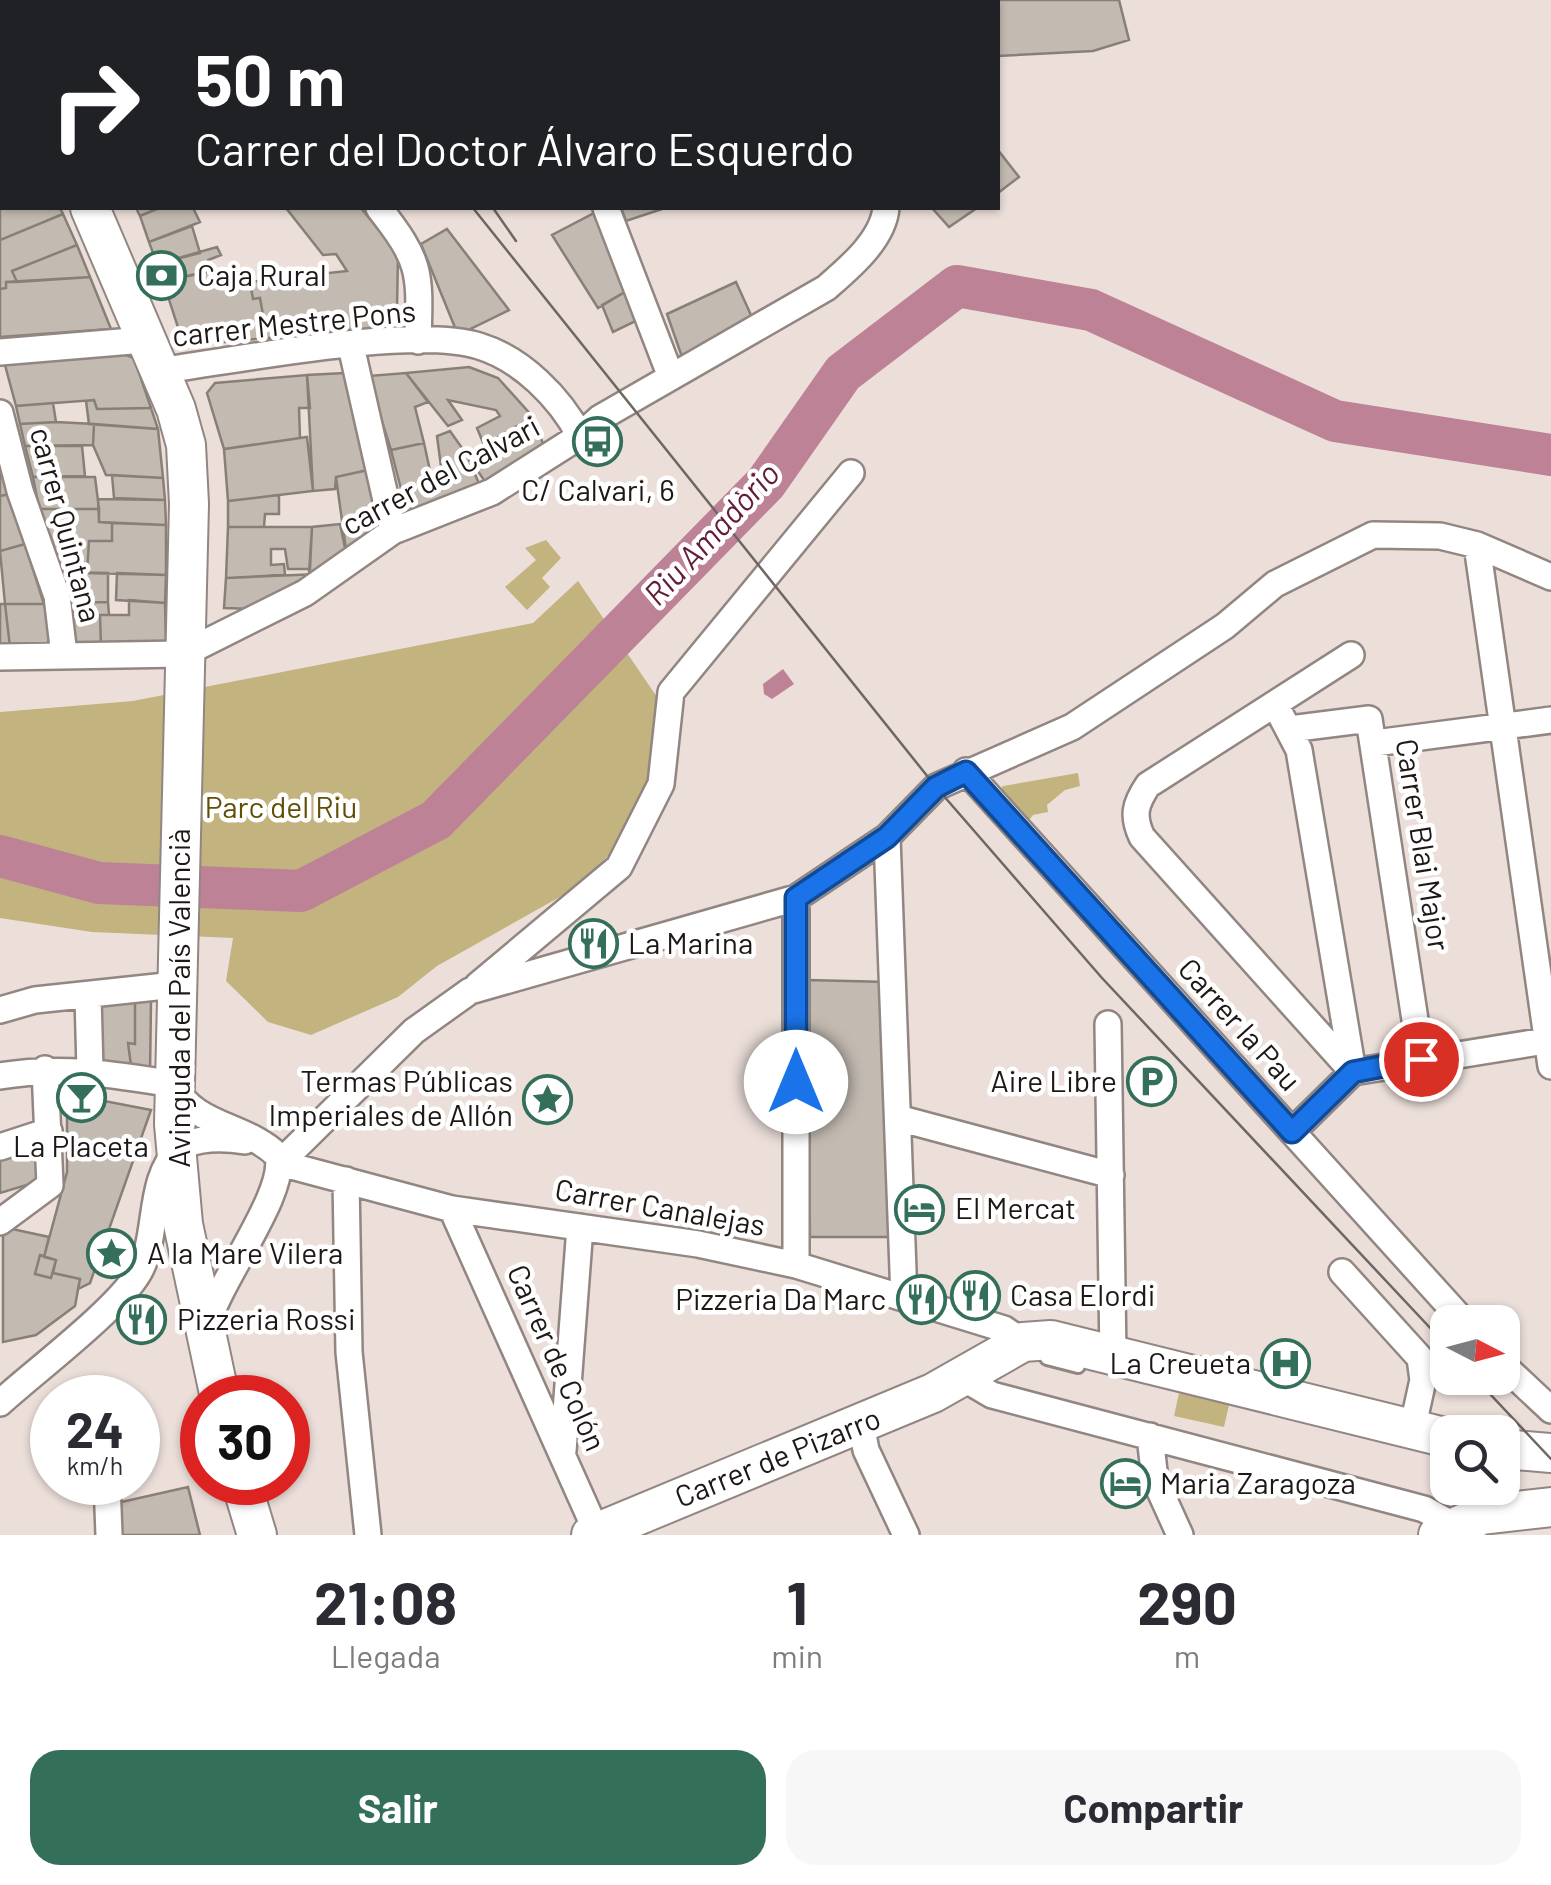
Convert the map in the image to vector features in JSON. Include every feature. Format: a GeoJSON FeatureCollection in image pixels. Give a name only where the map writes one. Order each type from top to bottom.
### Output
{"type":"FeatureCollection","features":[{"type":"Feature","properties":{"kind":"main road","name":"Avinguda del País Valencià"},"geometry":{"type":"LineString","coordinates":[[91,210],[176,410],[186,445],[189,493],[175,980],[175,1153],[214,1375]]}},
{"type":"Feature","properties":{"kind":"main road"},"geometry":{"type":"LineString","coordinates":[[1014,1346],[1051,1340],[1096,1361],[1430,1434]]}},
{"type":"Feature","properties":{"kind":"main road","name":"Carrer de Pizarro"},"geometry":{"type":"LineString","coordinates":[[595,1534],[861,1424],[963,1378],[1014,1346]]}},
{"type":"Feature","properties":{"kind":"main road"},"geometry":{"type":"LineString","coordinates":[[1520,1504],[1549,1509]]}},
{"type":"Feature","properties":{"kind":"main road"},"geometry":{"type":"LineString","coordinates":[[248,1505],[255,1531]]}},
{"type":"Feature","properties":{"kind":"main road"},"geometry":{"type":"LineString","coordinates":[[1447,1533],[1487,1505]]}},
{"type":"Feature","properties":{"kind":"street"},"geometry":{"type":"LineString","coordinates":[[381,210],[410,248],[420,275],[418,341]]}},
{"type":"Feature","properties":{"kind":"street"},"geometry":{"type":"LineString","coordinates":[[607,210],[671,377]]}},
{"type":"Feature","properties":{"kind":"street","name":"carrer del Calvari"},"geometry":{"type":"LineString","coordinates":[[183,654],[305,593],[394,530],[492,492],[580,436],[600,418],[826,288],[856,262],[885,220],[886,210]]}},
{"type":"Feature","properties":{"kind":"street","name":"carrer Mestre Pons"},"geometry":{"type":"LineString","coordinates":[[0,352],[151,355],[418,341],[477,345],[514,361],[568,414],[580,436]]}},
{"type":"Feature","properties":{"kind":"street"},"geometry":{"type":"LineString","coordinates":[[351,346],[394,530]]}},
{"type":"Feature","properties":{"kind":"street","name":"carrer Quintana"},"geometry":{"type":"LineString","coordinates":[[0,413],[20,491],[57,596],[64,655]]}},
{"type":"Feature","properties":{"kind":"street"},"geometry":{"type":"LineString","coordinates":[[272,1154],[414,1031],[470,991],[619,867],[662,784],[671,692],[851,474]]}},
{"type":"Feature","properties":{"kind":"street"},"geometry":{"type":"LineString","coordinates":[[470,991],[796,898],[887,837],[936,787],[1072,726],[1225,626],[1275,584],[1373,535],[1440,536],[1477,545],[1551,577]]}},
{"type":"Feature","properties":{"kind":"street"},"geometry":{"type":"LineString","coordinates":[[1292,1132],[1353,1072],[1421,1059],[1550,1049],[1477,545]]}},
{"type":"Feature","properties":{"kind":"street"},"geometry":{"type":"LineString","coordinates":[[0,657],[183,654]]}},
{"type":"Feature","properties":{"kind":"street"},"geometry":{"type":"LineString","coordinates":[[1351,655],[1148,785],[1137,800],[1134,820],[1142,837],[1353,1072]]}},
{"type":"Feature","properties":{"kind":"street"},"geometry":{"type":"LineString","coordinates":[[1275,704],[1300,750],[1353,1072]]}},
{"type":"Feature","properties":{"kind":"street","name":"Carrer Blai Major"},"geometry":{"type":"LineString","coordinates":[[1290,729],[1369,719],[1421,1059]]}},
{"type":"Feature","properties":{"kind":"street"},"geometry":{"type":"LineString","coordinates":[[1375,743],[1551,720]]}},
{"type":"Feature","properties":{"kind":"street","name":"Carrer la Pau"},"geometry":{"type":"LineString","coordinates":[[966,772],[1449,1305]]}},
{"type":"Feature","properties":{"kind":"street"},"geometry":{"type":"LineString","coordinates":[[887,837],[904,1298]]}},
{"type":"Feature","properties":{"kind":"street"},"geometry":{"type":"LineString","coordinates":[[796,898],[796,1265]]}},
{"type":"Feature","properties":{"kind":"street"},"geometry":{"type":"LineString","coordinates":[[0,1010],[35,1000],[88,996],[175,980]]}},
{"type":"Feature","properties":{"kind":"street"},"geometry":{"type":"LineString","coordinates":[[88,996],[90,1070]]}},
{"type":"Feature","properties":{"kind":"street"},"geometry":{"type":"LineString","coordinates":[[1096,1361],[1111,1175],[1108,1024]]}},
{"type":"Feature","properties":{"kind":"street"},"geometry":{"type":"LineString","coordinates":[[0,1076],[45,1069],[90,1070],[173,1084],[191,1110],[272,1154]]}},
{"type":"Feature","properties":{"kind":"street"},"geometry":{"type":"LineString","coordinates":[[0,1222],[50,1185],[45,1069]]}},
{"type":"Feature","properties":{"kind":"street"},"geometry":{"type":"LineString","coordinates":[[898,1118],[1111,1175]]}},
{"type":"Feature","properties":{"kind":"street"},"geometry":{"type":"LineString","coordinates":[[0,1146],[49,1131]]}},
{"type":"Feature","properties":{"kind":"street"},"geometry":{"type":"LineString","coordinates":[[0,1403],[129,1288],[145,1260],[161,1187],[175,1153],[187,1144],[212,1140],[272,1154]]}},
{"type":"Feature","properties":{"kind":"street"},"geometry":{"type":"LineString","coordinates":[[205,1339],[217,1296],[273,1188],[272,1154]]}},
{"type":"Feature","properties":{"kind":"street","name":"Carrer Canalejas"},"geometry":{"type":"LineString","coordinates":[[272,1154],[346,1180],[452,1209],[698,1244],[796,1265],[1004,1329],[1014,1346]]}},
{"type":"Feature","properties":{"kind":"street"},"geometry":{"type":"LineString","coordinates":[[346,1180],[349,1352],[368,1535]]}},
{"type":"Feature","properties":{"kind":"street","name":"Carrer de Colón"},"geometry":{"type":"LineString","coordinates":[[452,1209],[595,1534]]}},
{"type":"Feature","properties":{"kind":"street"},"geometry":{"type":"LineString","coordinates":[[562,1455],[580,1227]]}},
{"type":"Feature","properties":{"kind":"street"},"geometry":{"type":"LineString","coordinates":[[1342,1272],[1420,1358],[1430,1434]]}},
{"type":"Feature","properties":{"kind":"street"},"geometry":{"type":"LineString","coordinates":[[963,1378],[992,1395],[1424,1509],[1437,1514],[1447,1533]]}},
{"type":"Feature","properties":{"kind":"street"},"geometry":{"type":"LineString","coordinates":[[1520,1381],[1551,1410]]}},
{"type":"Feature","properties":{"kind":"street"},"geometry":{"type":"LineString","coordinates":[[861,1424],[866,1450],[906,1535]]}},
{"type":"Feature","properties":{"kind":"street"},"geometry":{"type":"LineString","coordinates":[[1150,1436],[1155,1480],[1180,1535]]}},
{"type":"Feature","properties":{"kind":"street"},"geometry":{"type":"LineString","coordinates":[[107,1505],[109,1535]]}},
{"type":"Feature","properties":{"kind":"green space"},"geometry":{"type":"Polygon","coordinates":[[[546,540],[561,558],[542,578],[550,587],[527,610],[505,587],[536,560],[525,548],[546,540]]]}},
{"type":"Feature","properties":{"kind":"green space","name":"Parc del Riu"},"geometry":{"type":"Polygon","coordinates":[[[578,581],[657,697],[650,784],[612,852],[574,889],[437,966],[398,997],[311,1035],[268,1022],[226,981],[233,938],[92,932],[0,918],[0,712],[133,701],[533,623],[578,581]]]}},
{"type":"Feature","properties":{"kind":"green space"},"geometry":{"type":"Polygon","coordinates":[[[1078,773],[1080,786],[1065,790],[1047,805],[1048,812],[1033,815],[1025,825],[998,792],[1003,786],[1078,773]]]}},
{"type":"Feature","properties":{"kind":"green space"},"geometry":{"type":"Polygon","coordinates":[[[1179,1393],[1229,1405],[1224,1427],[1174,1416],[1179,1393]]]}},
{"type":"Feature","properties":{"kind":"shaded area"},"geometry":{"type":"Polygon","coordinates":[[[783,669],[794,684],[772,699],[764,694],[763,684],[783,669]]]}},
{"type":"Feature","properties":{"kind":"building"},"geometry":{"type":"Polygon","coordinates":[[[1000,0],[1119,0],[1129,40],[1093,51],[1000,56],[1000,0]]]}},
{"type":"Feature","properties":{"kind":"building"},"geometry":{"type":"Polygon","coordinates":[[[1000,153],[1019,177],[1000,191],[1000,153]]]}},
{"type":"Feature","properties":{"kind":"building"},"geometry":{"type":"Polygon","coordinates":[[[0,210],[61,210],[63,214],[0,240],[0,210]]]}},
{"type":"Feature","properties":{"kind":"building"},"geometry":{"type":"Polygon","coordinates":[[[154,210],[194,210],[200,222],[149,242],[140,216],[154,210]]]}},
{"type":"Feature","properties":{"kind":"building"},"geometry":{"type":"Polygon","coordinates":[[[288,210],[363,210],[398,254],[397,309],[375,331],[267,338],[260,298],[253,299],[250,282],[347,271],[336,254],[323,255],[288,210]]]}},
{"type":"Feature","properties":{"kind":"building"},"geometry":{"type":"Polygon","coordinates":[[[622,210],[659,210],[626,221],[622,210]]]}},
{"type":"Feature","properties":{"kind":"building"},"geometry":{"type":"Polygon","coordinates":[[[934,210],[974,210],[949,227],[934,210]]]}},
{"type":"Feature","properties":{"kind":"building"},"geometry":{"type":"Polygon","coordinates":[[[598,211],[630,289],[598,308],[552,235],[598,211]]]}},
{"type":"Feature","properties":{"kind":"building"},"geometry":{"type":"Polygon","coordinates":[[[63,214],[77,245],[12,271],[17,282],[6,282],[6,288],[0,289],[0,240],[63,214]]]}},
{"type":"Feature","properties":{"kind":"building"},"geometry":{"type":"Polygon","coordinates":[[[192,226],[200,253],[157,264],[149,242],[192,226]]]}},
{"type":"Feature","properties":{"kind":"building"},"geometry":{"type":"Polygon","coordinates":[[[447,229],[509,310],[458,335],[421,244],[447,229]]]}},
{"type":"Feature","properties":{"kind":"building"},"geometry":{"type":"Polygon","coordinates":[[[77,245],[90,277],[17,282],[12,271],[77,245]]]}},
{"type":"Feature","properties":{"kind":"building"},"geometry":{"type":"Polygon","coordinates":[[[217,247],[221,255],[208,260],[210,271],[163,281],[157,264],[217,247]]]}},
{"type":"Feature","properties":{"kind":"building"},"geometry":{"type":"Polygon","coordinates":[[[219,270],[221,284],[250,282],[253,299],[260,298],[267,338],[184,346],[163,281],[219,270]]]}},
{"type":"Feature","properties":{"kind":"building"},"geometry":{"type":"Polygon","coordinates":[[[90,277],[111,329],[0,337],[0,289],[6,288],[6,282],[90,277]]]}},
{"type":"Feature","properties":{"kind":"building"},"geometry":{"type":"Polygon","coordinates":[[[736,282],[755,324],[682,357],[667,314],[736,282]]]}},
{"type":"Feature","properties":{"kind":"building"},"geometry":{"type":"Polygon","coordinates":[[[630,289],[642,318],[613,332],[602,305],[630,289]]]}},
{"type":"Feature","properties":{"kind":"building"},"geometry":{"type":"Polygon","coordinates":[[[121,353],[134,358],[151,408],[97,409],[94,400],[16,406],[5,365],[121,353]]]}},
{"type":"Feature","properties":{"kind":"building"},"geometry":{"type":"Polygon","coordinates":[[[469,367],[498,378],[533,417],[484,445],[477,428],[500,416],[496,410],[448,400],[462,420],[448,426],[406,373],[469,367]]]}},
{"type":"Feature","properties":{"kind":"building"},"geometry":{"type":"Polygon","coordinates":[[[345,373],[368,470],[336,477],[335,489],[313,491],[307,375],[345,373]]]}},
{"type":"Feature","properties":{"kind":"building"},"geometry":{"type":"Polygon","coordinates":[[[406,373],[428,402],[415,407],[424,443],[391,450],[368,376],[406,373]]]}},
{"type":"Feature","properties":{"kind":"building"},"geometry":{"type":"Polygon","coordinates":[[[307,375],[310,408],[299,408],[300,438],[224,449],[207,393],[215,383],[307,375]]]}},
{"type":"Feature","properties":{"kind":"building"},"geometry":{"type":"Polygon","coordinates":[[[94,400],[97,409],[151,408],[158,429],[89,424],[86,401],[94,400]]]}},
{"type":"Feature","properties":{"kind":"building"},"geometry":{"type":"Polygon","coordinates":[[[53,403],[56,422],[20,424],[16,406],[53,403]]]}},
{"type":"Feature","properties":{"kind":"building"},"geometry":{"type":"Polygon","coordinates":[[[533,417],[545,449],[492,492],[467,455],[533,417]]]}},
{"type":"Feature","properties":{"kind":"building"},"geometry":{"type":"Polygon","coordinates":[[[20,424],[94,424],[93,445],[25,446],[20,424]]]}},
{"type":"Feature","properties":{"kind":"building"},"geometry":{"type":"Polygon","coordinates":[[[94,424],[158,429],[163,478],[106,475],[93,445],[94,424]]]}},
{"type":"Feature","properties":{"kind":"building"},"geometry":{"type":"Polygon","coordinates":[[[450,431],[467,455],[480,486],[410,524],[391,450],[424,443],[432,480],[442,474],[437,436],[450,431]]]}},
{"type":"Feature","properties":{"kind":"building"},"geometry":{"type":"Polygon","coordinates":[[[307,437],[313,491],[228,501],[224,449],[307,437]]]}},
{"type":"Feature","properties":{"kind":"building"},"geometry":{"type":"Polygon","coordinates":[[[25,446],[82,446],[85,476],[33,477],[25,446]]]}},
{"type":"Feature","properties":{"kind":"building"},"geometry":{"type":"Polygon","coordinates":[[[0,457],[10,494],[0,496],[0,457]]]}},
{"type":"Feature","properties":{"kind":"building"},"geometry":{"type":"Polygon","coordinates":[[[368,470],[384,531],[347,557],[336,477],[368,470]]]}},
{"type":"Feature","properties":{"kind":"building"},"geometry":{"type":"Polygon","coordinates":[[[112,475],[163,478],[165,500],[114,498],[112,475]]]}},
{"type":"Feature","properties":{"kind":"building"},"geometry":{"type":"Polygon","coordinates":[[[33,477],[95,477],[99,509],[39,509],[33,477]]]}},
{"type":"Feature","properties":{"kind":"building"},"geometry":{"type":"Polygon","coordinates":[[[10,494],[25,544],[0,551],[0,496],[10,494]]]}},
{"type":"Feature","properties":{"kind":"building"},"geometry":{"type":"Polygon","coordinates":[[[279,495],[279,514],[265,514],[264,527],[228,527],[228,501],[279,495]]]}},
{"type":"Feature","properties":{"kind":"building"},"geometry":{"type":"Polygon","coordinates":[[[98,499],[165,500],[166,525],[99,522],[98,499]]]}},
{"type":"Feature","properties":{"kind":"building"},"geometry":{"type":"Polygon","coordinates":[[[39,509],[99,509],[99,522],[112,523],[112,541],[89,541],[87,573],[54,572],[39,509]]]}},
{"type":"Feature","properties":{"kind":"building"},"geometry":{"type":"Polygon","coordinates":[[[112,523],[166,525],[166,575],[87,573],[89,541],[112,541],[112,523]]]}},
{"type":"Feature","properties":{"kind":"building"},"geometry":{"type":"Polygon","coordinates":[[[340,524],[347,557],[319,574],[309,574],[312,527],[340,524]]]}},
{"type":"Feature","properties":{"kind":"building"},"geometry":{"type":"Polygon","coordinates":[[[228,527],[312,527],[310,569],[288,569],[285,549],[271,549],[271,565],[284,564],[285,575],[226,578],[228,527]]]}},
{"type":"Feature","properties":{"kind":"building"},"geometry":{"type":"Polygon","coordinates":[[[25,544],[44,604],[5,604],[0,551],[25,544]]]}},
{"type":"Feature","properties":{"kind":"building"},"geometry":{"type":"Polygon","coordinates":[[[54,572],[108,573],[108,602],[62,603],[54,572]]]}},
{"type":"Feature","properties":{"kind":"building"},"geometry":{"type":"Polygon","coordinates":[[[117,573],[166,575],[165,603],[116,600],[117,573]]]}},
{"type":"Feature","properties":{"kind":"building"},"geometry":{"type":"Polygon","coordinates":[[[319,574],[258,609],[224,608],[226,578],[319,574]]]}},
{"type":"Feature","properties":{"kind":"building"},"geometry":{"type":"Polygon","coordinates":[[[129,600],[165,603],[166,648],[101,646],[100,615],[129,615],[129,600]]]}},
{"type":"Feature","properties":{"kind":"building"},"geometry":{"type":"Polygon","coordinates":[[[108,602],[109,615],[100,615],[101,646],[71,646],[62,603],[108,602]]]}},
{"type":"Feature","properties":{"kind":"building"},"geometry":{"type":"Polygon","coordinates":[[[0,604],[5,604],[10,647],[0,647],[0,604]]]}},
{"type":"Feature","properties":{"kind":"building"},"geometry":{"type":"Polygon","coordinates":[[[5,604],[44,604],[53,635],[44,647],[10,647],[5,604]]]}},
{"type":"Feature","properties":{"kind":"building"},"geometry":{"type":"Polygon","coordinates":[[[807,980],[888,982],[891,1237],[810,1237],[807,980]]]}},
{"type":"Feature","properties":{"kind":"building"},"geometry":{"type":"Polygon","coordinates":[[[151,1001],[150,1074],[132,1073],[128,1043],[135,1044],[135,1002],[151,1001]]]}},
{"type":"Feature","properties":{"kind":"building"},"geometry":{"type":"Polygon","coordinates":[[[94,1002],[135,1002],[135,1044],[128,1043],[132,1073],[94,1061],[94,1002]]]}},
{"type":"Feature","properties":{"kind":"building"},"geometry":{"type":"Polygon","coordinates":[[[67,1080],[99,1080],[99,1100],[151,1110],[90,1283],[78,1289],[80,1279],[53,1273],[56,1260],[44,1257],[67,1172],[67,1080]]]}},
{"type":"Feature","properties":{"kind":"building"},"geometry":{"type":"Polygon","coordinates":[[[38,1139],[43,1180],[0,1193],[0,1150],[38,1139]]]}},
{"type":"Feature","properties":{"kind":"building"},"geometry":{"type":"Polygon","coordinates":[[[3,1227],[49,1237],[44,1257],[56,1260],[53,1273],[80,1279],[75,1306],[36,1335],[3,1342],[3,1227]]]}},
{"type":"Feature","properties":{"kind":"building"},"geometry":{"type":"Polygon","coordinates":[[[40,1255],[56,1260],[51,1278],[35,1274],[40,1255]]]}},
{"type":"Feature","properties":{"kind":"building"},"geometry":{"type":"Polygon","coordinates":[[[180,1489],[180,1505],[192,1505],[200,1535],[120,1535],[117,1505],[160,1505],[160,1493],[180,1489]]]}},
{"type":"Feature","properties":{"kind":"waterway","name":"Riu Amadòrio"},"geometry":{"type":"LineString","coordinates":[[0,856],[99,883],[301,891],[436,820],[766,483],[843,373],[957,286],[1091,310],[1335,421],[1551,455]]}},
{"type":"Feature","properties":{"kind":"tram line"},"geometry":{"type":"LineString","coordinates":[[475,210],[936,787],[1102,978],[1430,1328]]}},
{"type":"Feature","properties":{"kind":"tram line"},"geometry":{"type":"LineString","coordinates":[[494,210],[516,241]]}},
{"type":"Feature","properties":{"kind":"tram line"},"geometry":{"type":"LineString","coordinates":[[1491,1395],[1551,1459]]}},
{"type":"Feature","properties":{"kind":"place","name":"Caja Rural"},"geometry":{"type":"Point","coordinates":[162,276]}},
{"type":"Feature","properties":{"kind":"place","name":"C/ Calvari, 6"},"geometry":{"type":"Point","coordinates":[598,442]}},
{"type":"Feature","properties":{"kind":"place","name":"La Marina"},"geometry":{"type":"Point","coordinates":[593,944]}},
{"type":"Feature","properties":{"kind":"place","name":"Aire Libre"},"geometry":{"type":"Point","coordinates":[1152,1082]}},
{"type":"Feature","properties":{"kind":"place","name":"La Placeta"},"geometry":{"type":"Point","coordinates":[81,1098]}},
{"type":"Feature","properties":{"kind":"place","name":"Termas Públicas Imperiales de Allón"},"geometry":{"type":"Point","coordinates":[548,1099]}},
{"type":"Feature","properties":{"kind":"place","name":"El Mercat"},"geometry":{"type":"Point","coordinates":[920,1209]}},
{"type":"Feature","properties":{"kind":"place","name":"A la Mare Vilera"},"geometry":{"type":"Point","coordinates":[112,1254]}},
{"type":"Feature","properties":{"kind":"place","name":"Casa Elordi"},"geometry":{"type":"Point","coordinates":[975,1296]}},
{"type":"Feature","properties":{"kind":"place","name":"Pizzeria Da Marc"},"geometry":{"type":"Point","coordinates":[921,1300]}},
{"type":"Feature","properties":{"kind":"place","name":"Pizzeria Rossi"},"geometry":{"type":"Point","coordinates":[142,1320]}},
{"type":"Feature","properties":{"kind":"place","name":"La Creueta"},"geometry":{"type":"Point","coordinates":[1286,1364]}},
{"type":"Feature","properties":{"kind":"place","name":"Maria Zaragoza"},"geometry":{"type":"Point","coordinates":[1125,1484]}},
{"type":"Feature","properties":{"kind":"route"},"geometry":{"type":"LineString","coordinates":[[796,1082],[796,898],[887,837],[936,787],[966,772],[1292,1132],[1353,1072],[1421,1059]]}}]}
